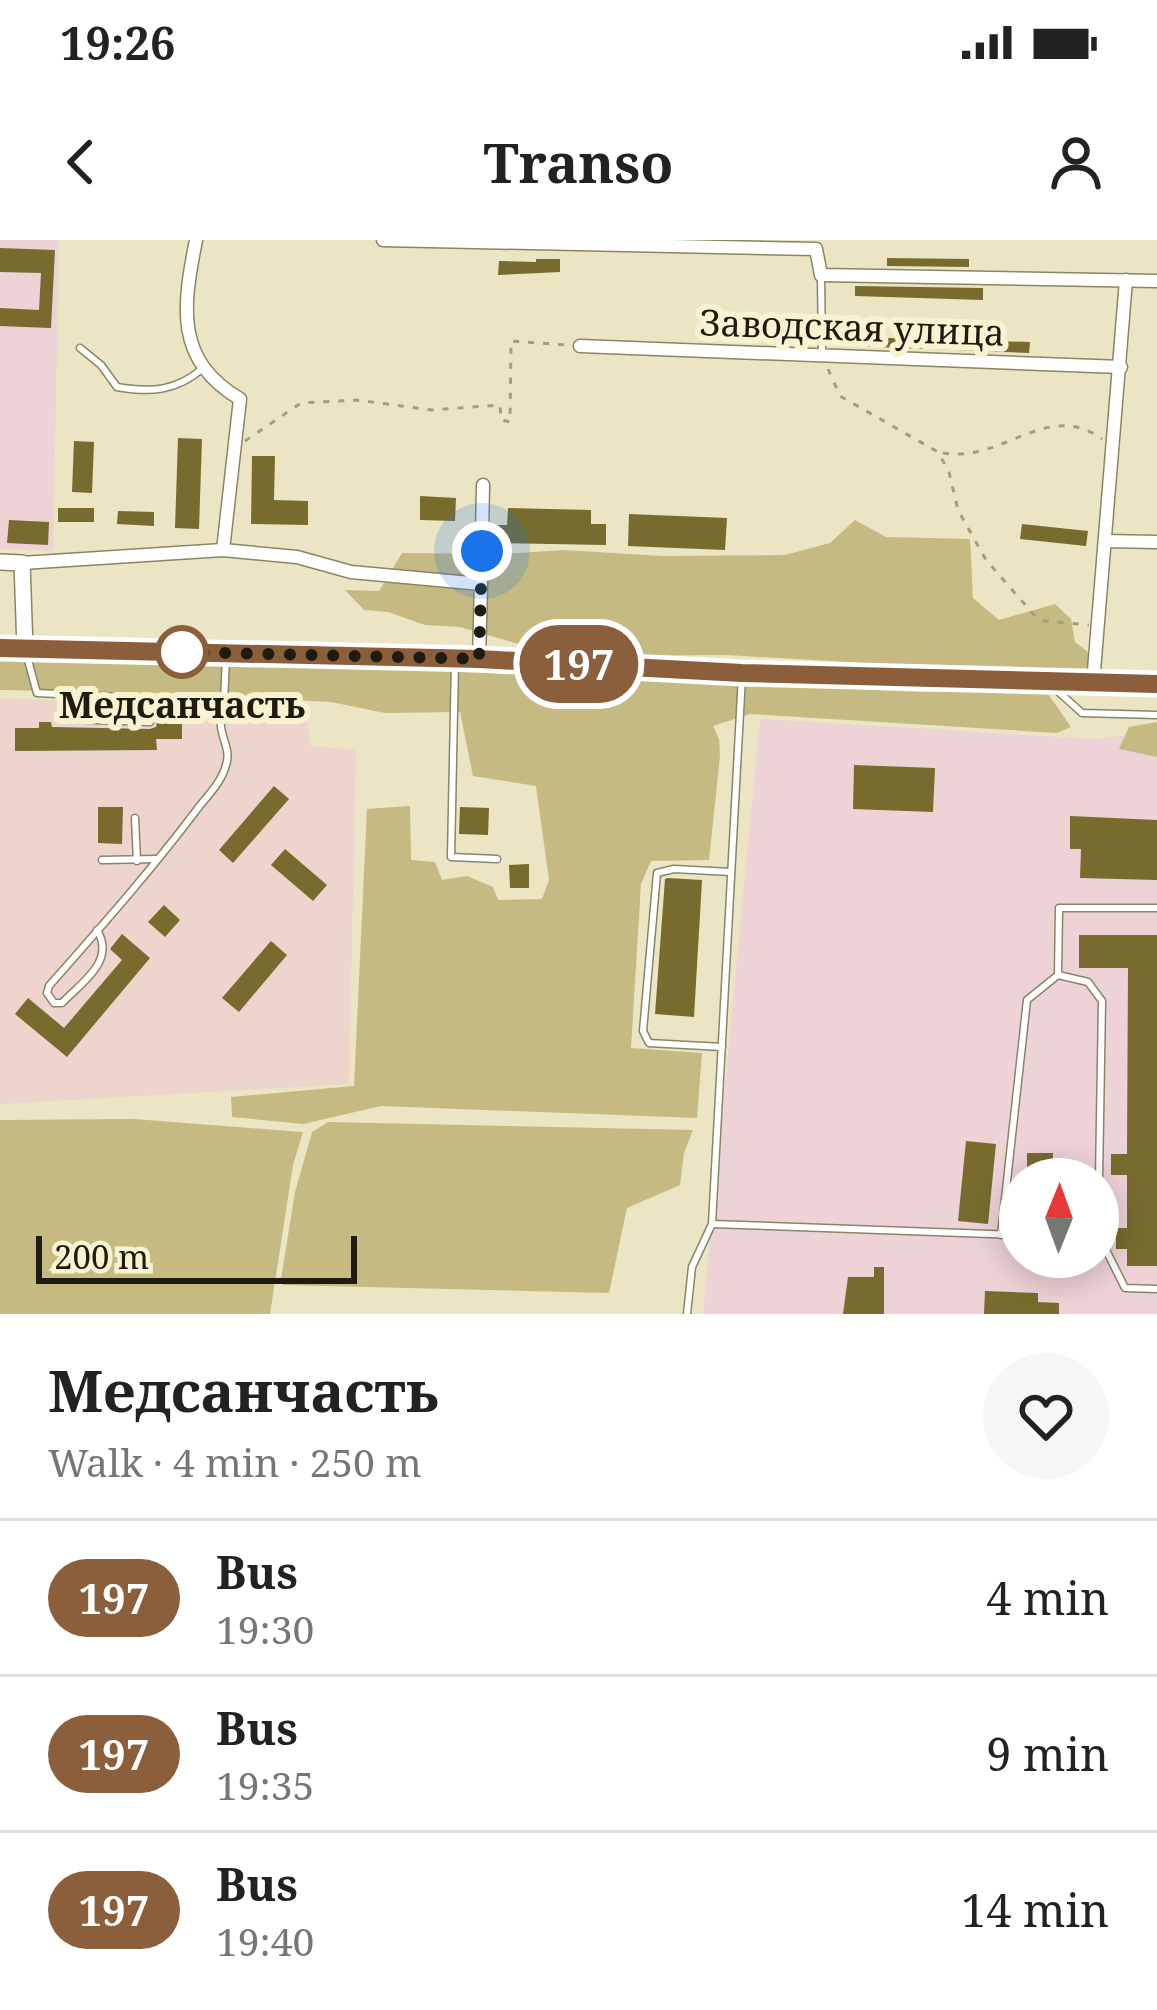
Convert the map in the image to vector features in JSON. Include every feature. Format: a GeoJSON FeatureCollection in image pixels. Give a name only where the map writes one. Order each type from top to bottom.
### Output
{"type":"FeatureCollection","features":[{"type":"Feature","properties":{"kind":"street"},"geometry":{"type":"LineString","coordinates":[[196,240],[185,314],[191,343],[203,368],[220,387],[240,398],[223,550]]}},
{"type":"Feature","properties":{"kind":"street"},"geometry":{"type":"LineString","coordinates":[[383,240],[815,245],[821,275],[1157,281]]}},
{"type":"Feature","properties":{"kind":"street"},"geometry":{"type":"LineString","coordinates":[[1093,683],[1126,280]]}},
{"type":"Feature","properties":{"kind":"street","name":"Заводская улица"},"geometry":{"type":"LineString","coordinates":[[580,346],[1121,367]]}},
{"type":"Feature","properties":{"kind":"street"},"geometry":{"type":"LineString","coordinates":[[479,659],[483,485]]}},
{"type":"Feature","properties":{"kind":"street"},"geometry":{"type":"LineString","coordinates":[[1105,541],[1157,542]]}},
{"type":"Feature","properties":{"kind":"street"},"geometry":{"type":"LineString","coordinates":[[0,562],[223,550],[297,557],[351,572],[481,584]]}},
{"type":"Feature","properties":{"kind":"street"},"geometry":{"type":"LineString","coordinates":[[22,563],[25,649]]}},
{"type":"Feature","properties":{"kind":"street"},"geometry":{"type":"LineString","coordinates":[[0,648],[479,659],[742,673],[1157,684]]}},
{"type":"Feature","properties":{"kind":"lane"},"geometry":{"type":"LineString","coordinates":[[821,275],[822,356]]}},
{"type":"Feature","properties":{"kind":"lane"},"geometry":{"type":"LineString","coordinates":[[80,348],[117,387],[140,391],[187,382],[203,368]]}},
{"type":"Feature","properties":{"kind":"lane"},"geometry":{"type":"LineString","coordinates":[[25,649],[37,693],[224,702]]}},
{"type":"Feature","properties":{"kind":"lane"},"geometry":{"type":"LineString","coordinates":[[97,930],[104,941],[102,961],[62,1004],[54,1003],[46,993],[49,986],[97,930],[160,859],[221,780],[229,760],[218,721],[228,681],[225,652]]}},
{"type":"Feature","properties":{"kind":"lane"},"geometry":{"type":"LineString","coordinates":[[455,659],[451,856],[497,859]]}},
{"type":"Feature","properties":{"kind":"lane"},"geometry":{"type":"LineString","coordinates":[[686,1314],[692,1267],[712,1224],[742,673]]}},
{"type":"Feature","properties":{"kind":"lane"},"geometry":{"type":"LineString","coordinates":[[1048,683],[1082,713],[1157,715]]}},
{"type":"Feature","properties":{"kind":"lane"},"geometry":{"type":"LineString","coordinates":[[69,719],[150,722],[150,700]]}},
{"type":"Feature","properties":{"kind":"lane"},"geometry":{"type":"LineString","coordinates":[[136,818],[136,861]]}},
{"type":"Feature","properties":{"kind":"lane"},"geometry":{"type":"LineString","coordinates":[[102,860],[160,859]]}},
{"type":"Feature","properties":{"kind":"lane"},"geometry":{"type":"LineString","coordinates":[[722,1047],[649,1042],[643,1031],[657,873],[674,868],[731,872]]}},
{"type":"Feature","properties":{"kind":"lane"},"geometry":{"type":"LineString","coordinates":[[1010,1158],[1028,1000],[1058,975],[1059,908],[1157,908]]}},
{"type":"Feature","properties":{"kind":"lane"},"geometry":{"type":"LineString","coordinates":[[1058,975],[1088,982],[1102,1001],[1100,1158]]}},
{"type":"Feature","properties":{"kind":"lane"},"geometry":{"type":"LineString","coordinates":[[712,1224],[999,1235]]}},
{"type":"Feature","properties":{"kind":"lane"},"geometry":{"type":"LineString","coordinates":[[1119,1276],[1125,1288],[1157,1289]]}},
{"type":"Feature","properties":{"kind":"path"},"geometry":{"type":"LineString","coordinates":[[236,447],[301,403],[356,400],[432,410],[500,405],[501,420],[510,422],[511,341],[580,346]]}},
{"type":"Feature","properties":{"kind":"path"},"geometry":{"type":"LineString","coordinates":[[822,356],[840,396],[938,452],[976,454],[1060,422],[1085,426],[1114,447]]}},
{"type":"Feature","properties":{"kind":"path"},"geometry":{"type":"LineString","coordinates":[[938,452],[950,472],[958,510],[1006,587],[1045,622],[1100,626]]}},
{"type":"Feature","properties":{"kind":"shaded area"},"geometry":{"type":"Polygon","coordinates":[[[0,240],[59,240],[53,551],[0,549],[0,240]]]}},
{"type":"Feature","properties":{"kind":"shaded area"},"geometry":{"type":"Polygon","coordinates":[[[855,520],[886,537],[970,539],[973,598],[999,620],[1055,604],[1071,619],[1075,642],[1096,658],[1091,668],[1036,673],[727,655],[579,656],[364,610],[345,590],[379,591],[402,553],[563,550],[663,556],[785,555],[830,543],[855,520]]]}},
{"type":"Feature","properties":{"kind":"shaded area"},"geometry":{"type":"Polygon","coordinates":[[[0,655],[922,692],[1046,691],[1071,727],[1057,733],[750,714],[713,726],[720,756],[709,860],[651,861],[641,884],[631,1048],[702,1053],[697,1118],[381,1106],[303,1124],[232,1117],[231,1097],[354,1086],[367,809],[410,806],[411,860],[435,862],[442,880],[467,876],[493,887],[498,900],[542,899],[549,880],[536,786],[473,776],[460,712],[385,713],[331,702],[0,690],[0,655]]]}},
{"type":"Feature","properties":{"kind":"shaded area"},"geometry":{"type":"Polygon","coordinates":[[[0,698],[305,711],[311,746],[356,750],[349,1084],[0,1104],[0,698]]]}},
{"type":"Feature","properties":{"kind":"shaded area"},"geometry":{"type":"Polygon","coordinates":[[[760,719],[1098,739],[1157,731],[1157,1314],[703,1314],[760,719]]]}},
{"type":"Feature","properties":{"kind":"shaded area"},"geometry":{"type":"Polygon","coordinates":[[[1157,722],[1157,757],[1119,749],[1129,727],[1157,722]]]}},
{"type":"Feature","properties":{"kind":"shaded area"},"geometry":{"type":"Polygon","coordinates":[[[134,1119],[303,1132],[293,1165],[270,1314],[0,1314],[0,1120],[134,1119]]]}},
{"type":"Feature","properties":{"kind":"shaded area"},"geometry":{"type":"Polygon","coordinates":[[[328,1122],[693,1130],[680,1185],[627,1208],[609,1293],[283,1285],[295,1192],[312,1132],[328,1122]]]}},
{"type":"Feature","properties":{"kind":"building"},"geometry":{"type":"Polygon","coordinates":[[[0,248],[55,250],[51,328],[0,326],[0,308],[39,310],[41,273],[0,272],[0,248]]]}},
{"type":"Feature","properties":{"kind":"building"},"geometry":{"type":"Polygon","coordinates":[[[887,258],[969,259],[969,267],[887,266],[887,258]]]}},
{"type":"Feature","properties":{"kind":"building"},"geometry":{"type":"Polygon","coordinates":[[[560,259],[560,272],[498,275],[499,261],[560,259]]]}},
{"type":"Feature","properties":{"kind":"building"},"geometry":{"type":"Polygon","coordinates":[[[855,286],[983,288],[983,300],[855,296],[855,286]]]}},
{"type":"Feature","properties":{"kind":"building"},"geometry":{"type":"Polygon","coordinates":[[[853,337],[1030,342],[1029,353],[852,346],[853,337]]]}},
{"type":"Feature","properties":{"kind":"building"},"geometry":{"type":"Polygon","coordinates":[[[178,438],[202,439],[199,529],[175,528],[178,438]]]}},
{"type":"Feature","properties":{"kind":"building"},"geometry":{"type":"Polygon","coordinates":[[[74,441],[94,442],[92,493],[72,492],[74,441]]]}},
{"type":"Feature","properties":{"kind":"building"},"geometry":{"type":"Polygon","coordinates":[[[252,456],[275,456],[274,500],[308,501],[308,525],[251,524],[252,456]]]}},
{"type":"Feature","properties":{"kind":"building"},"geometry":{"type":"Polygon","coordinates":[[[420,496],[456,498],[455,521],[420,520],[420,496]]]}},
{"type":"Feature","properties":{"kind":"building"},"geometry":{"type":"Polygon","coordinates":[[[58,508],[94,508],[94,522],[58,522],[58,508]]]}},
{"type":"Feature","properties":{"kind":"building"},"geometry":{"type":"Polygon","coordinates":[[[508,508],[591,510],[591,524],[606,524],[606,545],[495,543],[495,525],[507,525],[508,508]]]}},
{"type":"Feature","properties":{"kind":"building"},"geometry":{"type":"Polygon","coordinates":[[[118,511],[154,512],[154,526],[117,524],[118,511]]]}},
{"type":"Feature","properties":{"kind":"building"},"geometry":{"type":"Polygon","coordinates":[[[629,514],[727,518],[725,550],[628,546],[629,514]]]}},
{"type":"Feature","properties":{"kind":"building"},"geometry":{"type":"Polygon","coordinates":[[[9,520],[49,522],[48,545],[7,543],[9,520]]]}},
{"type":"Feature","properties":{"kind":"building"},"geometry":{"type":"Polygon","coordinates":[[[1022,524],[1088,531],[1086,546],[1020,539],[1022,524]]]}},
{"type":"Feature","properties":{"kind":"building"},"geometry":{"type":"Polygon","coordinates":[[[182,717],[182,739],[156,739],[157,750],[15,751],[15,728],[39,728],[39,722],[51,722],[52,727],[150,729],[156,727],[158,718],[182,717]]]}},
{"type":"Feature","properties":{"kind":"building"},"geometry":{"type":"Polygon","coordinates":[[[854,765],[935,768],[933,812],[853,809],[854,765]]]}},
{"type":"Feature","properties":{"kind":"building"},"geometry":{"type":"Polygon","coordinates":[[[274,786],[289,799],[233,863],[219,850],[274,786]]]}},
{"type":"Feature","properties":{"kind":"building"},"geometry":{"type":"Polygon","coordinates":[[[98,807],[123,807],[122,844],[98,843],[98,807]]]}},
{"type":"Feature","properties":{"kind":"building"},"geometry":{"type":"Polygon","coordinates":[[[460,807],[489,808],[488,835],[459,834],[460,807]]]}},
{"type":"Feature","properties":{"kind":"building"},"geometry":{"type":"Polygon","coordinates":[[[1070,816],[1157,820],[1157,880],[1080,878],[1081,849],[1070,849],[1070,816]]]}},
{"type":"Feature","properties":{"kind":"building"},"geometry":{"type":"Polygon","coordinates":[[[285,849],[327,885],[313,901],[271,865],[285,849]]]}},
{"type":"Feature","properties":{"kind":"building"},"geometry":{"type":"Polygon","coordinates":[[[529,864],[529,888],[510,888],[509,865],[529,864]]]}},
{"type":"Feature","properties":{"kind":"building"},"geometry":{"type":"Polygon","coordinates":[[[668,878],[702,880],[694,1017],[655,1014],[668,878]]]}},
{"type":"Feature","properties":{"kind":"building"},"geometry":{"type":"Polygon","coordinates":[[[164,905],[180,920],[165,937],[148,922],[164,905]]]}},
{"type":"Feature","properties":{"kind":"building"},"geometry":{"type":"Polygon","coordinates":[[[122,934],[150,958],[67,1057],[15,1014],[28,998],[64,1028],[122,960],[110,949],[122,934]]]}},
{"type":"Feature","properties":{"kind":"building"},"geometry":{"type":"Polygon","coordinates":[[[1079,935],[1157,935],[1157,1266],[1127,1266],[1127,1249],[1119,1249],[1119,1228],[1127,1228],[1127,1175],[1119,1175],[1119,1158],[1111,1154],[1127,1154],[1128,968],[1079,968],[1079,935]]]}},
{"type":"Feature","properties":{"kind":"building"},"geometry":{"type":"Polygon","coordinates":[[[271,941],[287,955],[239,1012],[222,998],[271,941]]]}},
{"type":"Feature","properties":{"kind":"building"},"geometry":{"type":"Polygon","coordinates":[[[966,1141],[996,1144],[988,1224],[958,1221],[966,1141]]]}},
{"type":"Feature","properties":{"kind":"building"},"geometry":{"type":"Polygon","coordinates":[[[1027,1153],[1053,1153],[1053,1158],[1027,1158],[1027,1153]]]}},
{"type":"Feature","properties":{"kind":"building"},"geometry":{"type":"Polygon","coordinates":[[[874,1267],[884,1267],[884,1314],[843,1314],[848,1277],[874,1277],[874,1267]]]}},
{"type":"Feature","properties":{"kind":"building"},"geometry":{"type":"Polygon","coordinates":[[[985,1291],[1038,1293],[1038,1302],[1059,1303],[1059,1314],[984,1314],[985,1291]]]}},
{"type":"Feature","properties":{"kind":"bus line","name":"197"},"geometry":{"type":"LineString","coordinates":[[0,648],[479,659],[742,673],[1157,684]]}},
{"type":"Feature","properties":{"kind":"place","name":"Медсанчасть"},"geometry":{"type":"Point","coordinates":[182,652]}},
{"type":"Feature","properties":{"kind":"route"},"geometry":{"type":"LineString","coordinates":[[182,652],[479,659],[482,551]]}}]}
